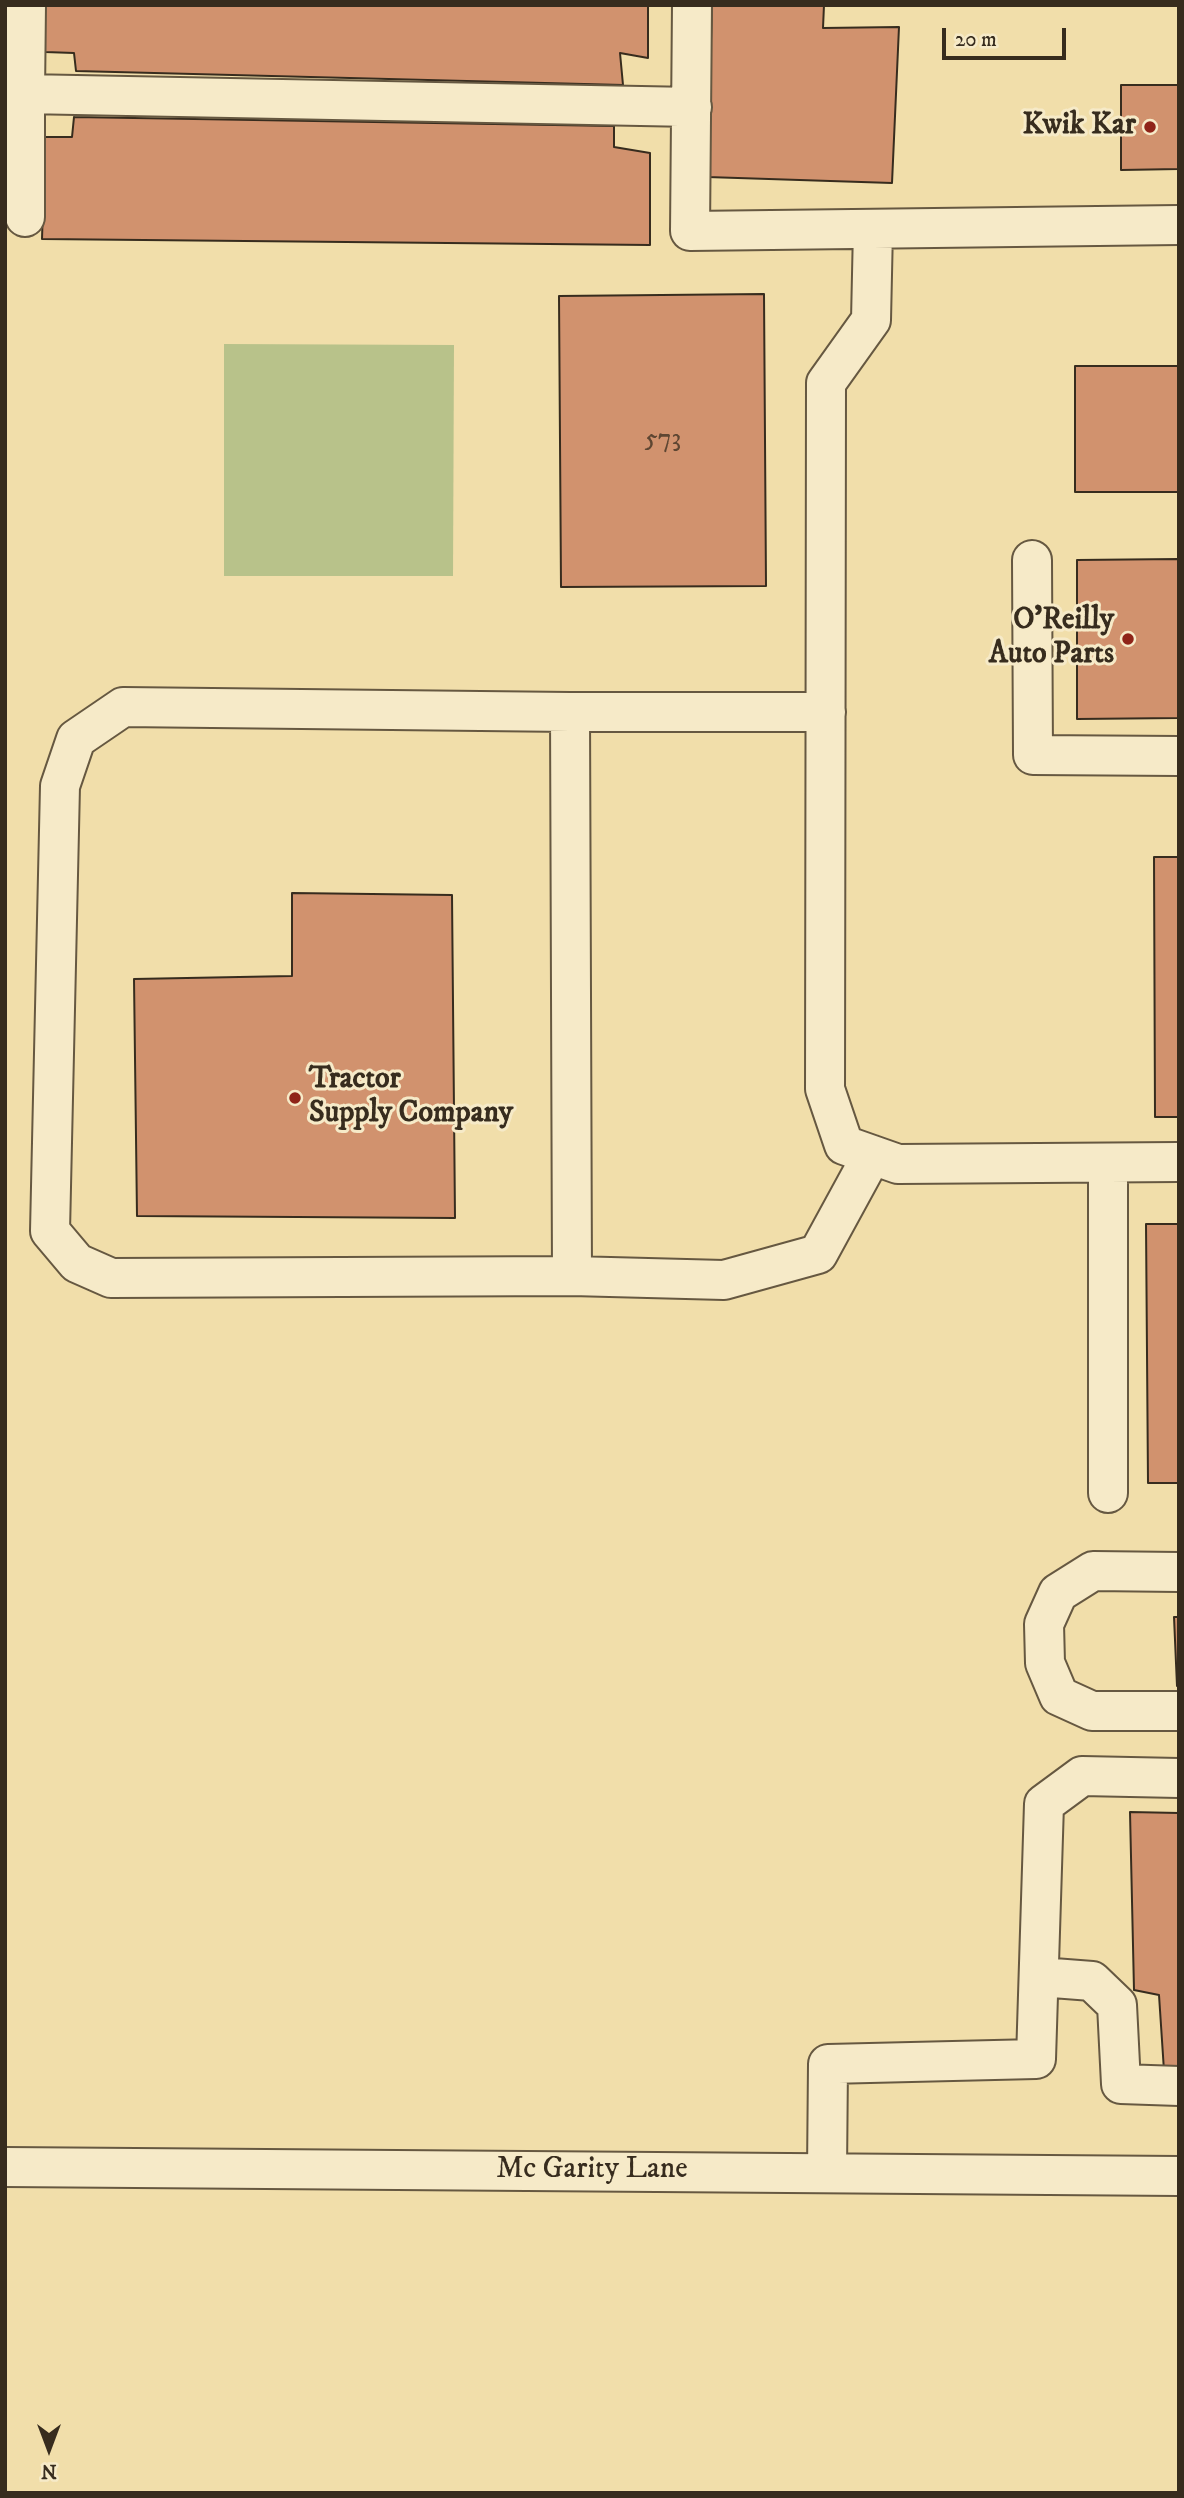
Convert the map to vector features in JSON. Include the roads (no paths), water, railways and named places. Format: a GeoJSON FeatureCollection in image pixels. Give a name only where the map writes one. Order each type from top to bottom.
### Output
{"type":"FeatureCollection","features":[{"type":"Feature","properties":{"kind":"street"},"geometry":{"type":"LineString","coordinates":[[25,217],[26,5]]}},
{"type":"Feature","properties":{"kind":"street"},"geometry":{"type":"LineString","coordinates":[[692,5],[690,231],[1179,225]]}},
{"type":"Feature","properties":{"kind":"street"},"geometry":{"type":"LineString","coordinates":[[25,94],[692,107]]}},
{"type":"Feature","properties":{"kind":"street"},"geometry":{"type":"LineString","coordinates":[[873,229],[871,320],[826,383],[825,1089],[844,1145],[898,1164],[1179,1162]]}},
{"type":"Feature","properties":{"kind":"street"},"geometry":{"type":"LineString","coordinates":[[1032,560],[1033,755],[1179,756]]}},
{"type":"Feature","properties":{"kind":"street"},"geometry":{"type":"LineString","coordinates":[[826,712],[122,707],[76,739],[60,786],[50,1231],[77,1263],[111,1278],[572,1276],[724,1280],[818,1254],[872,1154]]}},
{"type":"Feature","properties":{"kind":"street"},"geometry":{"type":"LineString","coordinates":[[570,712],[572,1276]]}},
{"type":"Feature","properties":{"kind":"street"},"geometry":{"type":"LineString","coordinates":[[1108,1163],[1108,1493]]}},
{"type":"Feature","properties":{"kind":"street"},"geometry":{"type":"LineString","coordinates":[[1179,1572],[1093,1571],[1058,1593],[1044,1624],[1045,1663],[1059,1696],[1092,1711],[1179,1711]]}},
{"type":"Feature","properties":{"kind":"street"},"geometry":{"type":"LineString","coordinates":[[827,2172],[828,2064],[1036,2059],[1044,1804],[1082,1776],[1179,1778]]}},
{"type":"Feature","properties":{"kind":"street"},"geometry":{"type":"LineString","coordinates":[[1040,1977],[1092,1981],[1117,2004],[1121,2084],[1179,2086]]}},
{"type":"Feature","properties":{"kind":"street","name":"Mc Garity Lane"},"geometry":{"type":"LineString","coordinates":[[5,2167],[1179,2176]]}},
{"type":"Feature","properties":{"kind":"place","name":"Kwik Kar"},"geometry":{"type":"Point","coordinates":[1150,127]}},
{"type":"Feature","properties":{"kind":"place","name":"O'Reilly Auto Parts"},"geometry":{"type":"Point","coordinates":[1128,639]}},
{"type":"Feature","properties":{"kind":"place","name":"Tractor Supply Company"},"geometry":{"type":"Point","coordinates":[295,1098]}}]}
